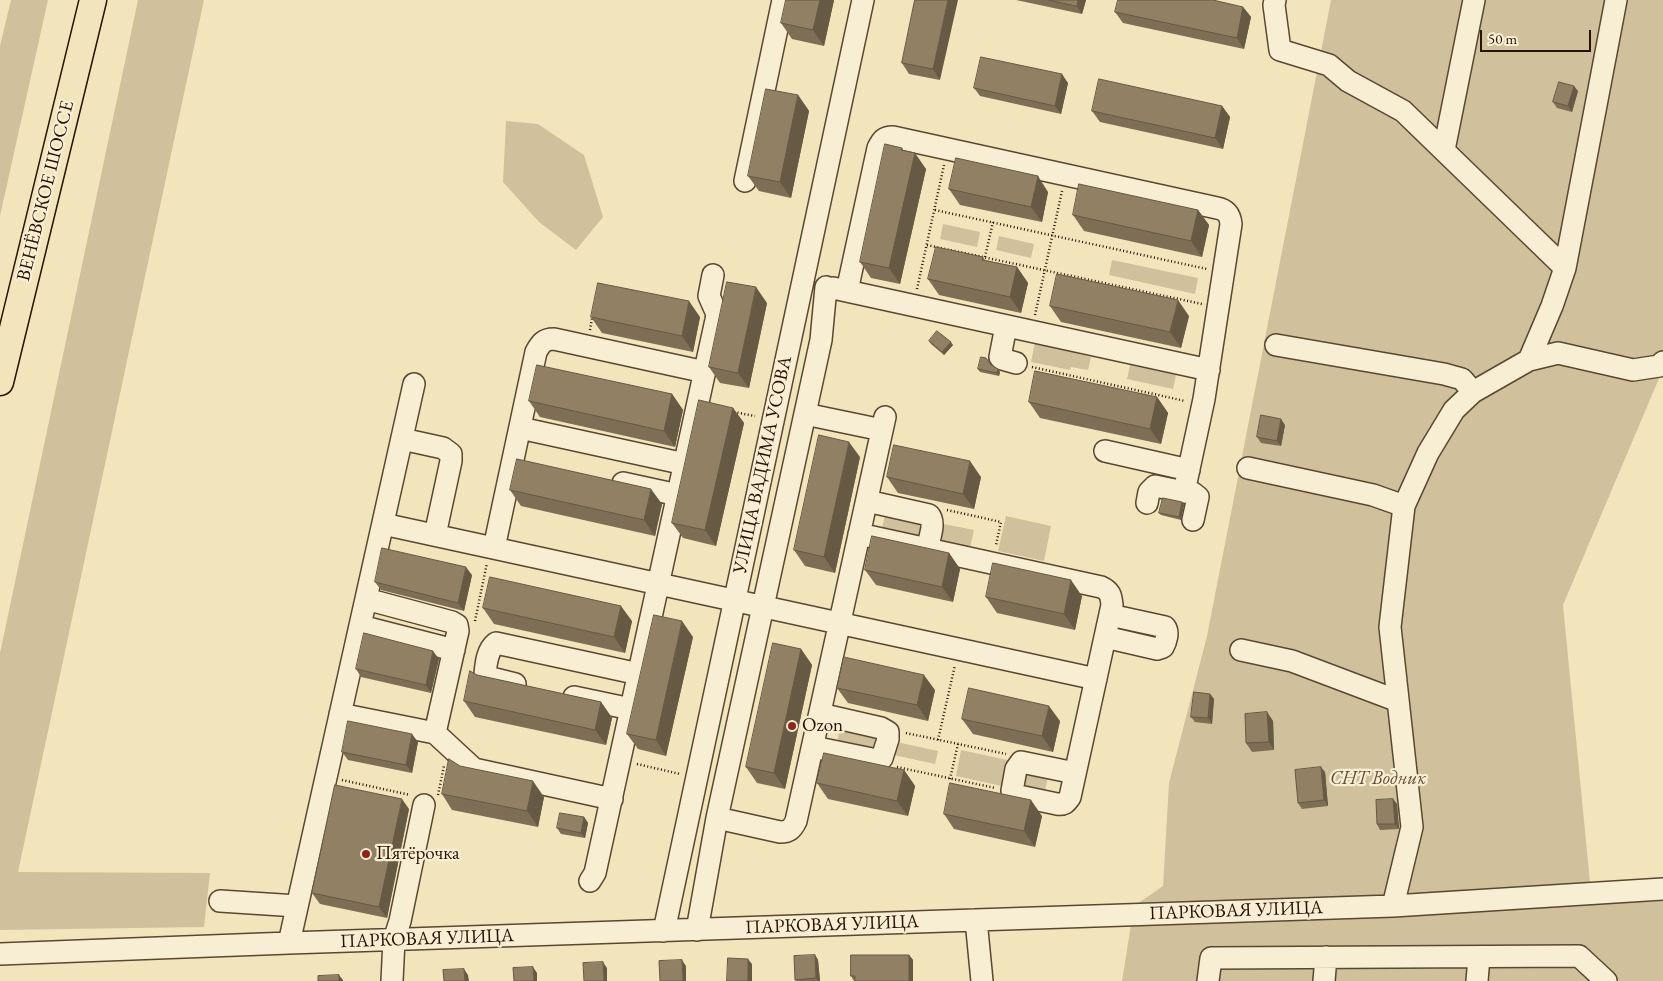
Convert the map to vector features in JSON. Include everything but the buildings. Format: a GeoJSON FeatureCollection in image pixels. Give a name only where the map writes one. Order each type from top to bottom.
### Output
{"type":"FeatureCollection","features":[{"type":"Feature","properties":{"kind":"main road","name":"ВЕНЁВСКОЕ ШОССЕ"},"geometry":{"type":"LineString","coordinates":[[0,382],[93,0]]}},
{"type":"Feature","properties":{"kind":"street"},"geometry":{"type":"LineString","coordinates":[[745,181],[783,0]]}},
{"type":"Feature","properties":{"kind":"street","name":"УЛИЦА ВАДИМА УСОВА"},"geometry":{"type":"LineString","coordinates":[[664,931],[863,0]]}},
{"type":"Feature","properties":{"kind":"street"},"geometry":{"type":"LineString","coordinates":[[1276,0],[1274,5],[1280,50],[1329,65],[1348,80],[1403,111],[1565,268]]}},
{"type":"Feature","properties":{"kind":"street"},"geometry":{"type":"LineString","coordinates":[[1444,150],[1474,0]]}},
{"type":"Feature","properties":{"kind":"street"},"geometry":{"type":"LineString","coordinates":[[1529,360],[1552,306],[1565,268],[1616,0]]}},
{"type":"Feature","properties":{"kind":"street"},"geometry":{"type":"LineString","coordinates":[[847,292],[878,148],[881,141],[886,137],[1221,209],[1227,212],[1231,224],[1224,273],[1204,399],[1184,492]]}},
{"type":"Feature","properties":{"kind":"street"},"geometry":{"type":"LineString","coordinates":[[590,881],[595,874],[612,799],[716,320],[717,314],[708,296],[713,275]]}},
{"type":"Feature","properties":{"kind":"street"},"geometry":{"type":"LineString","coordinates":[[803,282],[1208,370]]}},
{"type":"Feature","properties":{"kind":"street"},"geometry":{"type":"LineString","coordinates":[[697,930],[717,818],[822,340],[826,287]]}},
{"type":"Feature","properties":{"kind":"street"},"geometry":{"type":"LineString","coordinates":[[1006,326],[1000,357],[1016,363]]}},
{"type":"Feature","properties":{"kind":"street"},"geometry":{"type":"LineString","coordinates":[[494,548],[522,461],[520,428],[536,352],[540,343],[547,339],[554,339],[705,372]]}},
{"type":"Feature","properties":{"kind":"street"},"geometry":{"type":"LineString","coordinates":[[1276,345],[1444,374],[1462,379],[1473,392]]}},
{"type":"Feature","properties":{"kind":"street"},"geometry":{"type":"LineString","coordinates":[[1393,906],[1412,827],[1390,627],[1404,506],[1428,453],[1454,410],[1473,392],[1529,360],[1558,353],[1633,370],[1659,366],[1663,362]]}},
{"type":"Feature","properties":{"kind":"street"},"geometry":{"type":"LineString","coordinates":[[289,943],[414,384]]}},
{"type":"Feature","properties":{"kind":"street"},"geometry":{"type":"LineString","coordinates":[[717,818],[780,832],[786,832],[792,828],[796,821],[867,500],[883,424],[805,414]]}},
{"type":"Feature","properties":{"kind":"street"},"geometry":{"type":"LineString","coordinates":[[520,428],[685,464]]}},
{"type":"Feature","properties":{"kind":"street"},"geometry":{"type":"LineString","coordinates":[[402,439],[444,448],[451,454],[435,535]]}},
{"type":"Feature","properties":{"kind":"street"},"geometry":{"type":"LineString","coordinates":[[1105,451],[1189,470]]}},
{"type":"Feature","properties":{"kind":"street"},"geometry":{"type":"LineString","coordinates":[[1248,468],[1372,495],[1404,506]]}},
{"type":"Feature","properties":{"kind":"street"},"geometry":{"type":"LineString","coordinates":[[600,478],[678,495]]}},
{"type":"Feature","properties":{"kind":"street"},"geometry":{"type":"LineString","coordinates":[[1147,503],[1150,492],[1155,486],[1193,494],[1198,497],[1193,520]]}},
{"type":"Feature","properties":{"kind":"street"},"geometry":{"type":"LineString","coordinates":[[867,500],[929,515],[932,518],[932,525],[927,549]]}},
{"type":"Feature","properties":{"kind":"street"},"geometry":{"type":"LineString","coordinates":[[382,524],[1096,679]]}},
{"type":"Feature","properties":{"kind":"street"},"geometry":{"type":"LineString","coordinates":[[859,534],[1101,587],[1107,590],[1111,595],[1110,614],[1070,797],[1067,802],[1062,804],[1019,796],[1012,791],[1016,769],[1022,762],[1075,773]]}},
{"type":"Feature","properties":{"kind":"street"},"geometry":{"type":"LineString","coordinates":[[366,600],[452,622],[457,625],[458,630],[454,650],[435,733]]}},
{"type":"Feature","properties":{"kind":"street"},"geometry":{"type":"LineString","coordinates":[[1105,638],[1157,649],[1163,648],[1165,644],[1167,633],[1165,627],[1110,614]]}},
{"type":"Feature","properties":{"kind":"street"},"geometry":{"type":"LineString","coordinates":[[360,626],[454,650]]}},
{"type":"Feature","properties":{"kind":"street"},"geometry":{"type":"LineString","coordinates":[[631,709],[487,676],[485,670],[492,646],[500,643],[639,674]]}},
{"type":"Feature","properties":{"kind":"street"},"geometry":{"type":"LineString","coordinates":[[1241,650],[1292,661],[1398,701]]}},
{"type":"Feature","properties":{"kind":"street"},"geometry":{"type":"LineString","coordinates":[[340,714],[435,733],[474,768],[612,799]]}},
{"type":"Feature","properties":{"kind":"street"},"geometry":{"type":"LineString","coordinates":[[813,747],[872,760],[882,758],[888,739],[888,732],[881,728],[820,714]]}},
{"type":"Feature","properties":{"kind":"street"},"geometry":{"type":"LineString","coordinates":[[392,981],[394,940],[400,921],[420,800]]}},
{"type":"Feature","properties":{"kind":"street","name":"ПАРКОВАЯ УЛИЦА"},"geometry":{"type":"LineString","coordinates":[[0,954],[1393,906],[1663,889]]}},
{"type":"Feature","properties":{"kind":"street"},"geometry":{"type":"LineString","coordinates":[[220,901],[297,906]]}},
{"type":"Feature","properties":{"kind":"street"},"geometry":{"type":"LineString","coordinates":[[976,920],[982,981]]}},
{"type":"Feature","properties":{"kind":"street"},"geometry":{"type":"LineString","coordinates":[[1208,981],[1211,958],[1579,956],[1606,981]]}},
{"type":"Feature","properties":{"kind":"street"},"geometry":{"type":"LineString","coordinates":[[1324,981],[1326,957]]}},
{"type":"Feature","properties":{"kind":"street"},"geometry":{"type":"LineString","coordinates":[[1477,981],[1479,957]]}},
{"type":"Feature","properties":{"kind":"path"},"geometry":{"type":"LineString","coordinates":[[913,306],[948,149]]}},
{"type":"Feature","properties":{"kind":"path"},"geometry":{"type":"LineString","coordinates":[[934,210],[1224,273]]}},
{"type":"Feature","properties":{"kind":"path"},"geometry":{"type":"LineString","coordinates":[[985,257],[993,222]]}},
{"type":"Feature","properties":{"kind":"path"},"geometry":{"type":"LineString","coordinates":[[927,245],[1218,308]]}},
{"type":"Feature","properties":{"kind":"path"},"geometry":{"type":"LineString","coordinates":[[586,346],[592,317]]}},
{"type":"Feature","properties":{"kind":"path"},"geometry":{"type":"LineString","coordinates":[[698,404],[773,420]]}},
{"type":"Feature","properties":{"kind":"path"},"geometry":{"type":"LineString","coordinates":[[929,515],[942,509],[1001,522],[992,563]]}},
{"type":"Feature","properties":{"kind":"path"},"geometry":{"type":"LineString","coordinates":[[938,740],[958,649]]}},
{"type":"Feature","properties":{"kind":"path"},"geometry":{"type":"LineString","coordinates":[[888,732],[895,730],[1013,756],[1022,762]]}},
{"type":"Feature","properties":{"kind":"path"},"geometry":{"type":"LineString","coordinates":[[950,779],[958,744]]}},
{"type":"Feature","properties":{"kind":"path"},"geometry":{"type":"LineString","coordinates":[[882,758],[888,765],[1012,791]]}},
{"type":"Feature","properties":{"kind":"path"},"geometry":{"type":"LineString","coordinates":[[620,760],[697,777]]}},
{"type":"Feature","properties":{"kind":"path"},"geometry":{"type":"LineString","coordinates":[[326,776],[420,800]]}},
{"type":"Feature","properties":{"kind":"green space"},"geometry":{"type":"Polygon","coordinates":[[[11,0],[48,0],[0,216],[0,46],[11,0]]]}},
{"type":"Feature","properties":{"kind":"green space"},"geometry":{"type":"Polygon","coordinates":[[[138,0],[204,0],[18,872],[210,873],[204,927],[0,930],[0,653],[138,0]]]}},
{"type":"Feature","properties":{"kind":"green space","name":"СНТ Водник"},"geometry":{"type":"Polygon","coordinates":[[[1331,0],[1663,0],[1663,369],[1563,605],[1592,903],[1663,901],[1663,981],[1122,981],[1134,906],[1163,886],[1169,783],[1207,636],[1331,0]]]}},
{"type":"Feature","properties":{"kind":"green space"},"geometry":{"type":"Polygon","coordinates":[[[506,121],[538,124],[584,155],[603,217],[576,250],[539,222],[503,182],[506,121]]]}},
{"type":"Feature","properties":{"kind":"green space"},"geometry":{"type":"Polygon","coordinates":[[[943,224],[980,232],[977,247],[940,239],[943,224]]]}},
{"type":"Feature","properties":{"kind":"green space"},"geometry":{"type":"Polygon","coordinates":[[[999,236],[1034,244],[1031,258],[996,250],[999,236]]]}},
{"type":"Feature","properties":{"kind":"green space"},"geometry":{"type":"Polygon","coordinates":[[[1112,260],[1198,278],[1195,294],[1109,275],[1112,260]]]}},
{"type":"Feature","properties":{"kind":"green space"},"geometry":{"type":"Polygon","coordinates":[[[1035,342],[1075,350],[1075,353],[1091,357],[1088,370],[1071,367],[1070,370],[1031,362],[1035,342]]]}},
{"type":"Feature","properties":{"kind":"green space"},"geometry":{"type":"Polygon","coordinates":[[[1130,365],[1176,375],[1173,389],[1127,379],[1130,365]]]}},
{"type":"Feature","properties":{"kind":"green space"},"geometry":{"type":"Polygon","coordinates":[[[886,511],[925,520],[921,537],[882,528],[886,511]]]}},
{"type":"Feature","properties":{"kind":"green space"},"geometry":{"type":"Polygon","coordinates":[[[1006,516],[1051,526],[1044,561],[998,551],[1006,516]]]}},
{"type":"Feature","properties":{"kind":"green space"},"geometry":{"type":"Polygon","coordinates":[[[939,523],[974,530],[970,548],[935,540],[939,523]]]}},
{"type":"Feature","properties":{"kind":"green space"},"geometry":{"type":"Polygon","coordinates":[[[840,726],[879,734],[876,752],[837,743],[840,726]]]}},
{"type":"Feature","properties":{"kind":"green space"},"geometry":{"type":"Polygon","coordinates":[[[892,741],[938,751],[935,764],[889,754],[892,741]]]}},
{"type":"Feature","properties":{"kind":"green space"},"geometry":{"type":"Polygon","coordinates":[[[961,750],[1012,761],[1006,787],[956,776],[961,750]]]}},
{"type":"Feature","properties":{"kind":"green space"},"geometry":{"type":"Polygon","coordinates":[[[1020,771],[1048,777],[1045,790],[1018,784],[1020,771]]]}},
{"type":"Feature","properties":{"kind":"place","name":"Ozon"},"geometry":{"type":"Point","coordinates":[792,726]}},
{"type":"Feature","properties":{"kind":"place","name":"Пятёрочка"},"geometry":{"type":"Point","coordinates":[366,854]}}]}
